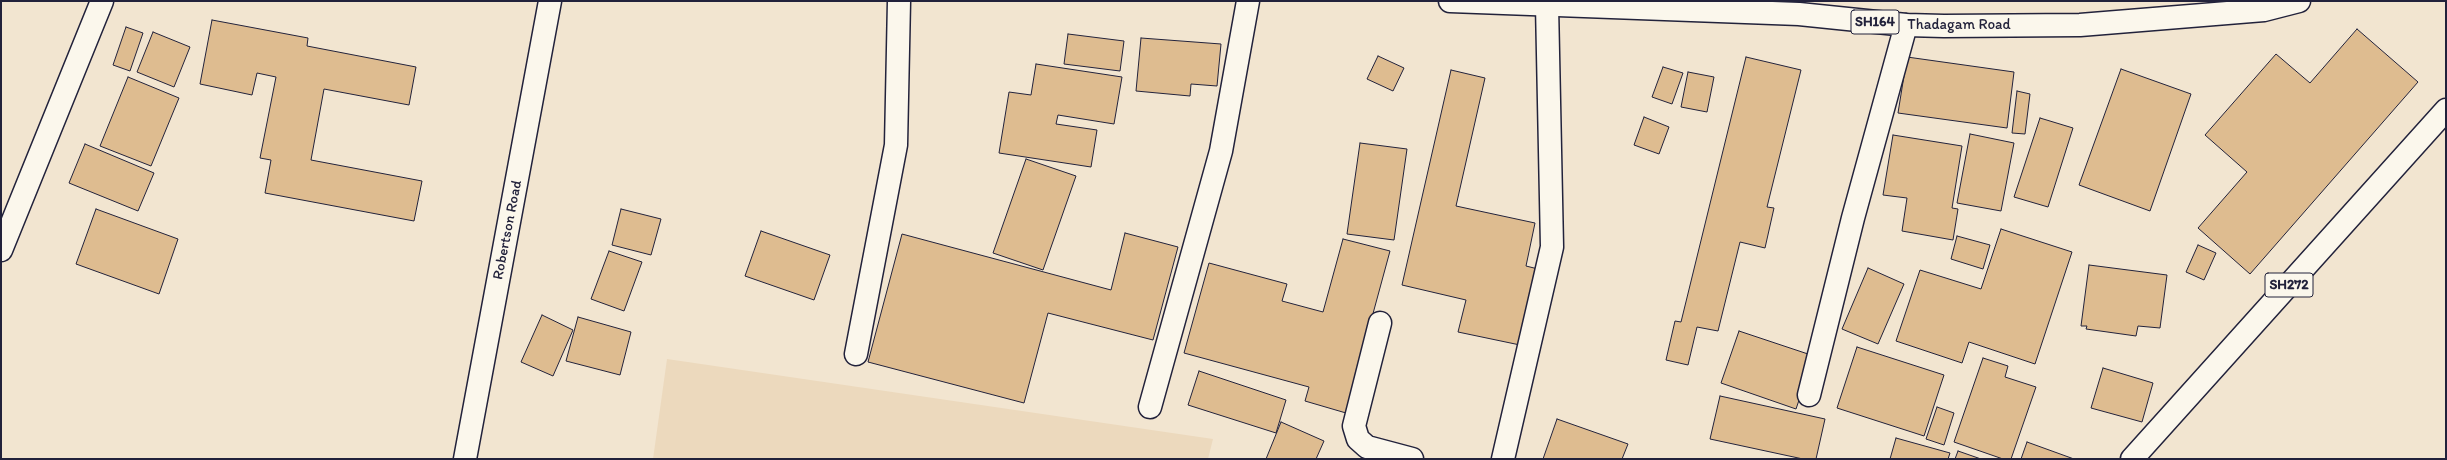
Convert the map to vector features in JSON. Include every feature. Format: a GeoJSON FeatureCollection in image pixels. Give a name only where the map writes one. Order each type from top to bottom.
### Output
{"type":"FeatureCollection","features":[{"type":"Feature","properties":{"kind":"street"},"geometry":{"type":"LineString","coordinates":[[1,250],[102,1]]}},
{"type":"Feature","properties":{"kind":"street","name":"Robertson Road"},"geometry":{"type":"LineString","coordinates":[[465,459],[550,1]]}},
{"type":"Feature","properties":{"kind":"street"},"geometry":{"type":"LineString","coordinates":[[856,354],[896,145],[899,1]]}},
{"type":"Feature","properties":{"kind":"street"},"geometry":{"type":"LineString","coordinates":[[1150,407],[1221,151],[1248,1]]}},
{"type":"Feature","properties":{"kind":"street","name":"Thadagam Road"},"geometry":{"type":"LineString","coordinates":[[1450,1],[1799,14],[1906,25],[2080,25],[2264,10],[2298,1]]}},
{"type":"Feature","properties":{"kind":"street"},"geometry":{"type":"LineString","coordinates":[[1503,459],[1552,247],[1547,5]]}},
{"type":"Feature","properties":{"kind":"street"},"geometry":{"type":"LineString","coordinates":[[1809,395],[1853,218],[1906,25]]}},
{"type":"Feature","properties":{"kind":"street","name":"SH272"},"geometry":{"type":"LineString","coordinates":[[2132,459],[2446,110]]}},
{"type":"Feature","properties":{"kind":"street"},"geometry":{"type":"LineString","coordinates":[[1380,323],[1354,426],[1358,440],[1367,447],[1412,459]]}},
{"type":"Feature","properties":{"kind":"shaded area"},"geometry":{"type":"Polygon","coordinates":[[[667,359],[1213,439],[1208,459],[653,459],[667,359]]]}},
{"type":"Feature","properties":{"kind":"building"},"geometry":{"type":"Polygon","coordinates":[[[212,20],[308,38],[307,46],[416,67],[409,105],[324,89],[311,160],[422,181],[414,221],[265,193],[271,160],[260,158],[276,77],[257,73],[252,95],[200,84],[212,20]]]}},
{"type":"Feature","properties":{"kind":"building"},"geometry":{"type":"Polygon","coordinates":[[[126,27],[143,33],[130,71],[113,65],[126,27]]]}},
{"type":"Feature","properties":{"kind":"building"},"geometry":{"type":"Polygon","coordinates":[[[2357,29],[2418,82],[2250,274],[2198,228],[2247,172],[2205,135],[2276,54],[2310,83],[2357,29]]]}},
{"type":"Feature","properties":{"kind":"building"},"geometry":{"type":"Polygon","coordinates":[[[153,32],[190,47],[174,87],[137,72],[153,32]]]}},
{"type":"Feature","properties":{"kind":"building"},"geometry":{"type":"Polygon","coordinates":[[[1068,34],[1124,41],[1120,71],[1064,64],[1068,34]]]}},
{"type":"Feature","properties":{"kind":"building"},"geometry":{"type":"Polygon","coordinates":[[[1141,38],[1221,44],[1217,86],[1191,84],[1190,96],[1136,91],[1141,38]]]}},
{"type":"Feature","properties":{"kind":"building"},"geometry":{"type":"Polygon","coordinates":[[[1378,56],[1404,68],[1393,91],[1367,79],[1378,56]]]}},
{"type":"Feature","properties":{"kind":"building"},"geometry":{"type":"Polygon","coordinates":[[[1746,57],[1801,70],[1767,207],[1774,208],[1765,248],[1740,242],[1718,331],[1697,327],[1688,365],[1666,360],[1675,321],[1681,322],[1746,57]]]}},
{"type":"Feature","properties":{"kind":"building"},"geometry":{"type":"Polygon","coordinates":[[[1907,57],[2014,72],[2007,128],[1898,113],[1907,57]]]}},
{"type":"Feature","properties":{"kind":"building"},"geometry":{"type":"Polygon","coordinates":[[[1036,64],[1122,77],[1114,124],[1058,115],[1056,124],[1097,130],[1091,167],[999,153],[1009,92],[1031,95],[1036,64]]]}},
{"type":"Feature","properties":{"kind":"building"},"geometry":{"type":"Polygon","coordinates":[[[1663,67],[1683,73],[1672,104],[1652,97],[1663,67]]]}},
{"type":"Feature","properties":{"kind":"building"},"geometry":{"type":"Polygon","coordinates":[[[2121,69],[2191,94],[2150,211],[2079,185],[2121,69]]]}},
{"type":"Feature","properties":{"kind":"building"},"geometry":{"type":"Polygon","coordinates":[[[1451,70],[1485,78],[1456,206],[1535,223],[1526,266],[1538,269],[1520,345],[1458,332],[1466,300],[1402,285],[1451,70]]]}},
{"type":"Feature","properties":{"kind":"building"},"geometry":{"type":"Polygon","coordinates":[[[1688,72],[1714,77],[1707,112],[1681,107],[1688,72]]]}},
{"type":"Feature","properties":{"kind":"building"},"geometry":{"type":"Polygon","coordinates":[[[128,77],[179,98],[151,166],[100,146],[128,77]]]}},
{"type":"Feature","properties":{"kind":"building"},"geometry":{"type":"Polygon","coordinates":[[[2017,91],[2030,94],[2025,134],[2012,133],[2017,91]]]}},
{"type":"Feature","properties":{"kind":"building"},"geometry":{"type":"Polygon","coordinates":[[[1644,117],[1669,127],[1659,154],[1634,145],[1644,117]]]}},
{"type":"Feature","properties":{"kind":"building"},"geometry":{"type":"Polygon","coordinates":[[[2040,118],[2073,128],[2048,207],[2014,197],[2040,118]]]}},
{"type":"Feature","properties":{"kind":"building"},"geometry":{"type":"Polygon","coordinates":[[[1970,134],[2014,143],[2001,211],[1957,203],[1970,134]]]}},
{"type":"Feature","properties":{"kind":"building"},"geometry":{"type":"Polygon","coordinates":[[[1893,135],[1962,146],[1952,208],[1958,209],[1953,240],[1902,231],[1907,198],[1883,195],[1893,135]]]}},
{"type":"Feature","properties":{"kind":"building"},"geometry":{"type":"Polygon","coordinates":[[[1360,143],[1407,149],[1394,240],[1347,234],[1360,143]]]}},
{"type":"Feature","properties":{"kind":"building"},"geometry":{"type":"Polygon","coordinates":[[[85,144],[154,173],[138,211],[69,183],[85,144]]]}},
{"type":"Feature","properties":{"kind":"building"},"geometry":{"type":"Polygon","coordinates":[[[1026,159],[1076,176],[1043,270],[993,253],[1026,159]]]}},
{"type":"Feature","properties":{"kind":"building"},"geometry":{"type":"Polygon","coordinates":[[[96,209],[178,239],[159,294],[76,264],[96,209]]]}},
{"type":"Feature","properties":{"kind":"building"},"geometry":{"type":"Polygon","coordinates":[[[621,209],[661,219],[651,255],[612,245],[621,209]]]}},
{"type":"Feature","properties":{"kind":"building"},"geometry":{"type":"Polygon","coordinates":[[[2001,229],[2072,252],[2035,364],[1969,342],[1962,363],[1896,341],[1920,270],[1981,289],[2001,229]]]}},
{"type":"Feature","properties":{"kind":"building"},"geometry":{"type":"Polygon","coordinates":[[[761,231],[830,255],[814,300],[745,276],[761,231]]]}},
{"type":"Feature","properties":{"kind":"building"},"geometry":{"type":"Polygon","coordinates":[[[1125,233],[1178,247],[1153,340],[1048,313],[1024,403],[868,362],[902,234],[1111,290],[1125,233]]]}},
{"type":"Feature","properties":{"kind":"building"},"geometry":{"type":"Polygon","coordinates":[[[1957,236],[1990,245],[1983,269],[1951,259],[1957,236]]]}},
{"type":"Feature","properties":{"kind":"building"},"geometry":{"type":"Polygon","coordinates":[[[1343,239],[1390,251],[1346,413],[1305,401],[1309,387],[1184,353],[1209,263],[1287,284],[1282,301],[1323,312],[1343,239]]]}},
{"type":"Feature","properties":{"kind":"building"},"geometry":{"type":"Polygon","coordinates":[[[2198,245],[2216,253],[2204,280],[2186,272],[2198,245]]]}},
{"type":"Feature","properties":{"kind":"building"},"geometry":{"type":"Polygon","coordinates":[[[609,251],[642,262],[624,311],[591,299],[609,251]]]}},
{"type":"Feature","properties":{"kind":"building"},"geometry":{"type":"Polygon","coordinates":[[[2089,265],[2167,275],[2160,328],[2138,326],[2136,336],[2086,329],[2087,326],[2081,326],[2089,265]]]}},
{"type":"Feature","properties":{"kind":"building"},"geometry":{"type":"Polygon","coordinates":[[[1868,268],[1904,284],[1878,344],[1842,329],[1868,268]]]}},
{"type":"Feature","properties":{"kind":"building"},"geometry":{"type":"Polygon","coordinates":[[[542,315],[573,330],[553,376],[521,362],[542,315]]]}},
{"type":"Feature","properties":{"kind":"building"},"geometry":{"type":"Polygon","coordinates":[[[578,317],[631,332],[620,375],[566,361],[578,317]]]}},
{"type":"Feature","properties":{"kind":"building"},"geometry":{"type":"Polygon","coordinates":[[[1739,331],[1814,356],[1796,409],[1721,383],[1739,331]]]}},
{"type":"Feature","properties":{"kind":"building"},"geometry":{"type":"Polygon","coordinates":[[[1857,347],[1944,375],[1924,436],[1837,408],[1857,347]]]}},
{"type":"Feature","properties":{"kind":"building"},"geometry":{"type":"Polygon","coordinates":[[[1983,358],[2008,366],[2005,377],[2036,387],[2011,459],[2003,459],[1954,442],[1983,358]]]}},
{"type":"Feature","properties":{"kind":"building"},"geometry":{"type":"Polygon","coordinates":[[[2103,368],[2153,383],[2142,422],[2091,408],[2103,368]]]}},
{"type":"Feature","properties":{"kind":"building"},"geometry":{"type":"Polygon","coordinates":[[[1199,371],[1286,400],[1276,433],[1188,405],[1199,371]]]}},
{"type":"Feature","properties":{"kind":"building"},"geometry":{"type":"Polygon","coordinates":[[[1720,396],[1825,419],[1816,459],[1803,459],[1710,439],[1720,396]]]}},
{"type":"Feature","properties":{"kind":"building"},"geometry":{"type":"Polygon","coordinates":[[[1937,407],[1954,413],[1944,445],[1926,439],[1937,407]]]}},
{"type":"Feature","properties":{"kind":"building"},"geometry":{"type":"Polygon","coordinates":[[[1557,419],[1628,444],[1622,459],[1543,459],[1557,419]]]}},
{"type":"Feature","properties":{"kind":"building"},"geometry":{"type":"Polygon","coordinates":[[[1281,422],[1324,441],[1316,459],[1266,459],[1281,422]]]}},
{"type":"Feature","properties":{"kind":"building"},"geometry":{"type":"Polygon","coordinates":[[[1896,438],[1950,453],[1948,459],[1890,459],[1896,438]]]}},
{"type":"Feature","properties":{"kind":"building"},"geometry":{"type":"Polygon","coordinates":[[[2027,442],[2074,459],[2021,459],[2027,442]]]}},
{"type":"Feature","properties":{"kind":"building"},"geometry":{"type":"Polygon","coordinates":[[[1958,451],[1981,459],[1955,459],[1958,451]]]}}]}
